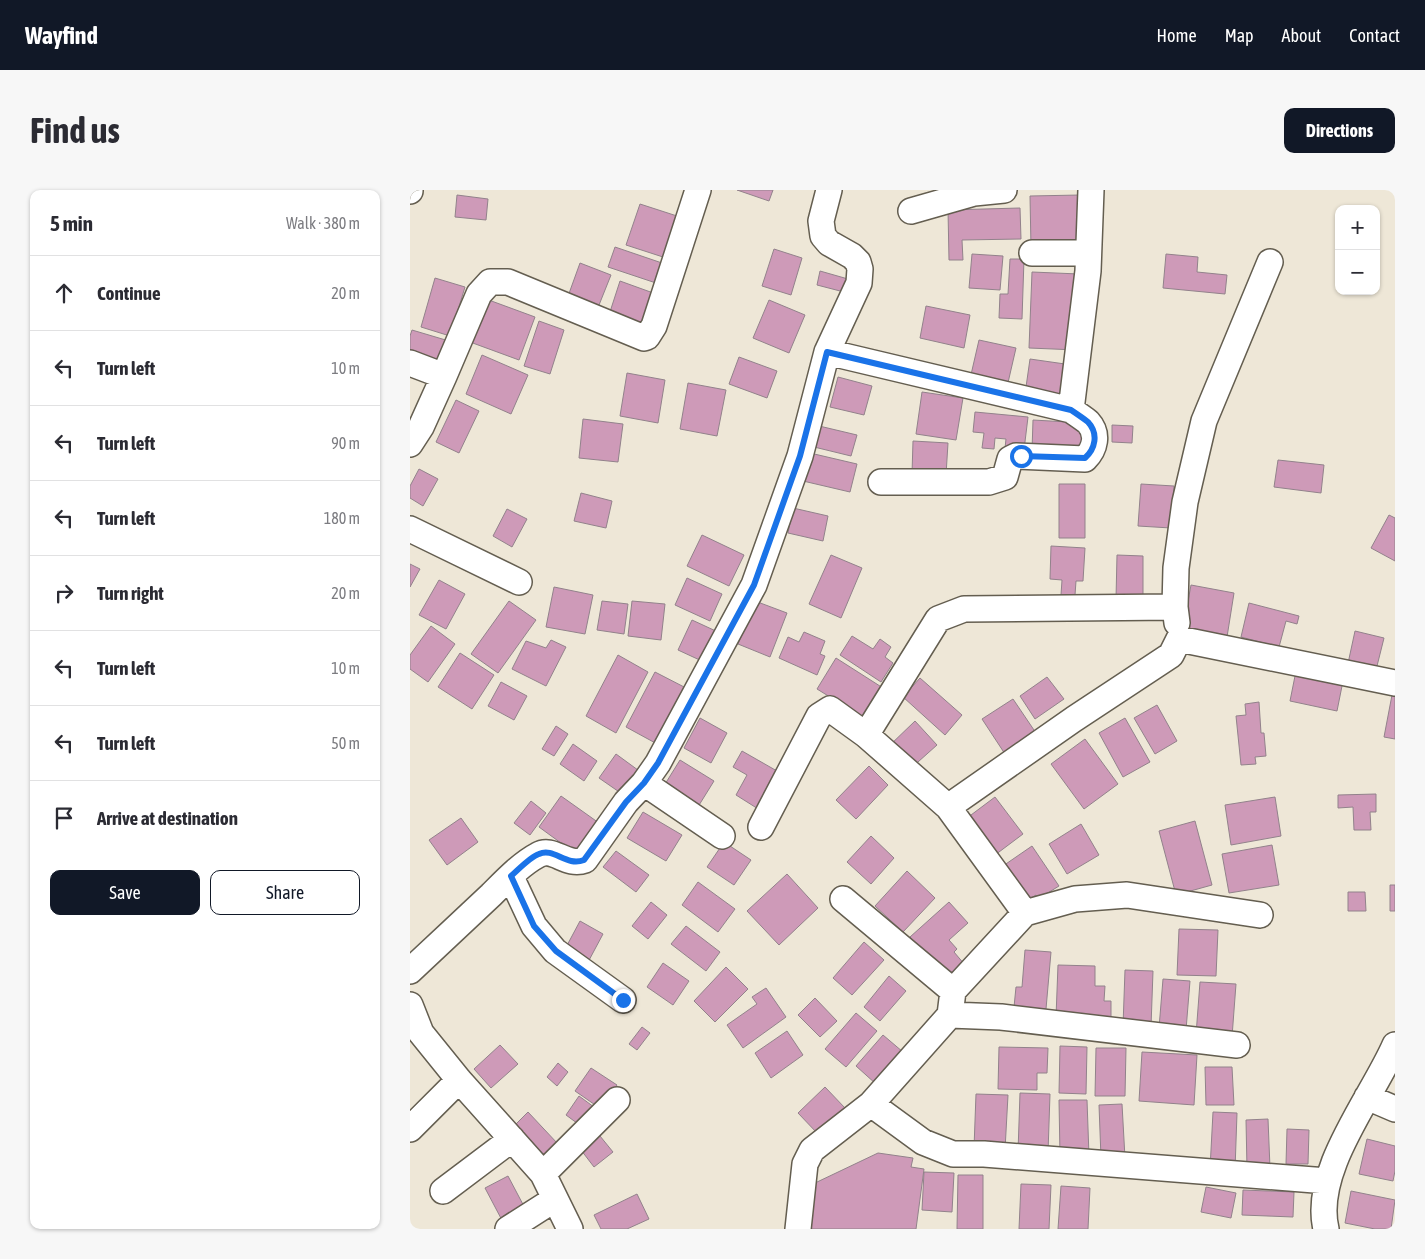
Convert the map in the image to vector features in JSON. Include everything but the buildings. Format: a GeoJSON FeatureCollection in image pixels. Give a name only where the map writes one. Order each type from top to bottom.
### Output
{"type":"FeatureCollection","features":[{"type":"Feature","properties":{"kind":"street"},"geometry":{"type":"LineString","coordinates":[[410,444],[421,427],[479,294],[490,282],[508,282],[644,338],[648,336],[654,326],[698,190]]}},
{"type":"Feature","properties":{"kind":"street"},"geometry":{"type":"LineString","coordinates":[[410,971],[511,876],[539,854],[549,852],[570,862],[584,860],[626,802],[644,783],[658,763],[754,585],[800,456],[827,352],[858,283],[860,269],[858,262],[852,256],[829,243],[823,236],[821,221],[829,190]]}},
{"type":"Feature","properties":{"kind":"street"},"geometry":{"type":"LineString","coordinates":[[911,211],[974,193],[1004,190]]}},
{"type":"Feature","properties":{"kind":"street"},"geometry":{"type":"LineString","coordinates":[[1071,410],[1088,271],[1091,190]]}},
{"type":"Feature","properties":{"kind":"street"},"geometry":{"type":"LineString","coordinates":[[1032,253],[1088,253]]}},
{"type":"Feature","properties":{"kind":"street"},"geometry":{"type":"LineString","coordinates":[[948,807],[1074,719],[1171,655],[1179,639],[1175,607],[1176,568],[1185,502],[1204,421],[1270,262]]}},
{"type":"Feature","properties":{"kind":"street"},"geometry":{"type":"LineString","coordinates":[[827,352],[1071,410],[1089,423],[1094,435],[1095,446],[1092,452],[1085,458],[1016,456],[1010,459],[1005,477],[989,482],[882,482]]}},
{"type":"Feature","properties":{"kind":"street"},"geometry":{"type":"LineString","coordinates":[[410,363],[444,376]]}},
{"type":"Feature","properties":{"kind":"street"},"geometry":{"type":"LineString","coordinates":[[410,529],[520,582]]}},
{"type":"Feature","properties":{"kind":"street"},"geometry":{"type":"LineString","coordinates":[[866,735],[938,619],[964,609],[1175,607]]}},
{"type":"Feature","properties":{"kind":"street"},"geometry":{"type":"LineString","coordinates":[[1179,639],[1395,683]]}},
{"type":"Feature","properties":{"kind":"street"},"geometry":{"type":"LineString","coordinates":[[761,826],[819,716],[830,709],[866,735],[948,807],[1025,913]]}},
{"type":"Feature","properties":{"kind":"street"},"geometry":{"type":"LineString","coordinates":[[644,783],[722,836]]}},
{"type":"Feature","properties":{"kind":"street"},"geometry":{"type":"LineString","coordinates":[[511,876],[534,926],[556,951],[623,1000]]}},
{"type":"Feature","properties":{"kind":"street"},"geometry":{"type":"LineString","coordinates":[[798,1229],[805,1164],[812,1150],[872,1104],[1025,913],[1075,899],[1127,895],[1260,915]]}},
{"type":"Feature","properties":{"kind":"street"},"geometry":{"type":"LineString","coordinates":[[843,899],[952,1003],[1001,1017],[1237,1045]]}},
{"type":"Feature","properties":{"kind":"street"},"geometry":{"type":"LineString","coordinates":[[410,1006],[421,1032],[459,1080],[543,1174],[570,1229]]}},
{"type":"Feature","properties":{"kind":"street"},"geometry":{"type":"LineString","coordinates":[[1326,1229],[1324,1206],[1327,1181],[1333,1164],[1395,1046]]}},
{"type":"Feature","properties":{"kind":"street"},"geometry":{"type":"LineString","coordinates":[[410,1129],[459,1080]]}},
{"type":"Feature","properties":{"kind":"street"},"geometry":{"type":"LineString","coordinates":[[1367,1098],[1395,1109]]}},
{"type":"Feature","properties":{"kind":"street"},"geometry":{"type":"LineString","coordinates":[[543,1174],[617,1100]]}},
{"type":"Feature","properties":{"kind":"street"},"geometry":{"type":"LineString","coordinates":[[872,1104],[923,1142],[953,1154],[1003,1156],[1327,1181]]}},
{"type":"Feature","properties":{"kind":"street"},"geometry":{"type":"LineString","coordinates":[[443,1191],[512,1139]]}},
{"type":"Feature","properties":{"kind":"street"},"geometry":{"type":"LineString","coordinates":[[508,1229],[555,1199]]}},
{"type":"Feature","properties":{"kind":"route"},"geometry":{"type":"LineString","coordinates":[[623,1000],[556,951],[534,926],[511,876],[539,854],[549,852],[570,862],[584,860],[626,802],[644,783],[658,763],[754,585],[800,456],[827,352],[1071,410],[1089,423],[1094,435],[1095,446],[1092,452],[1085,458],[1021,456]]}}]}
